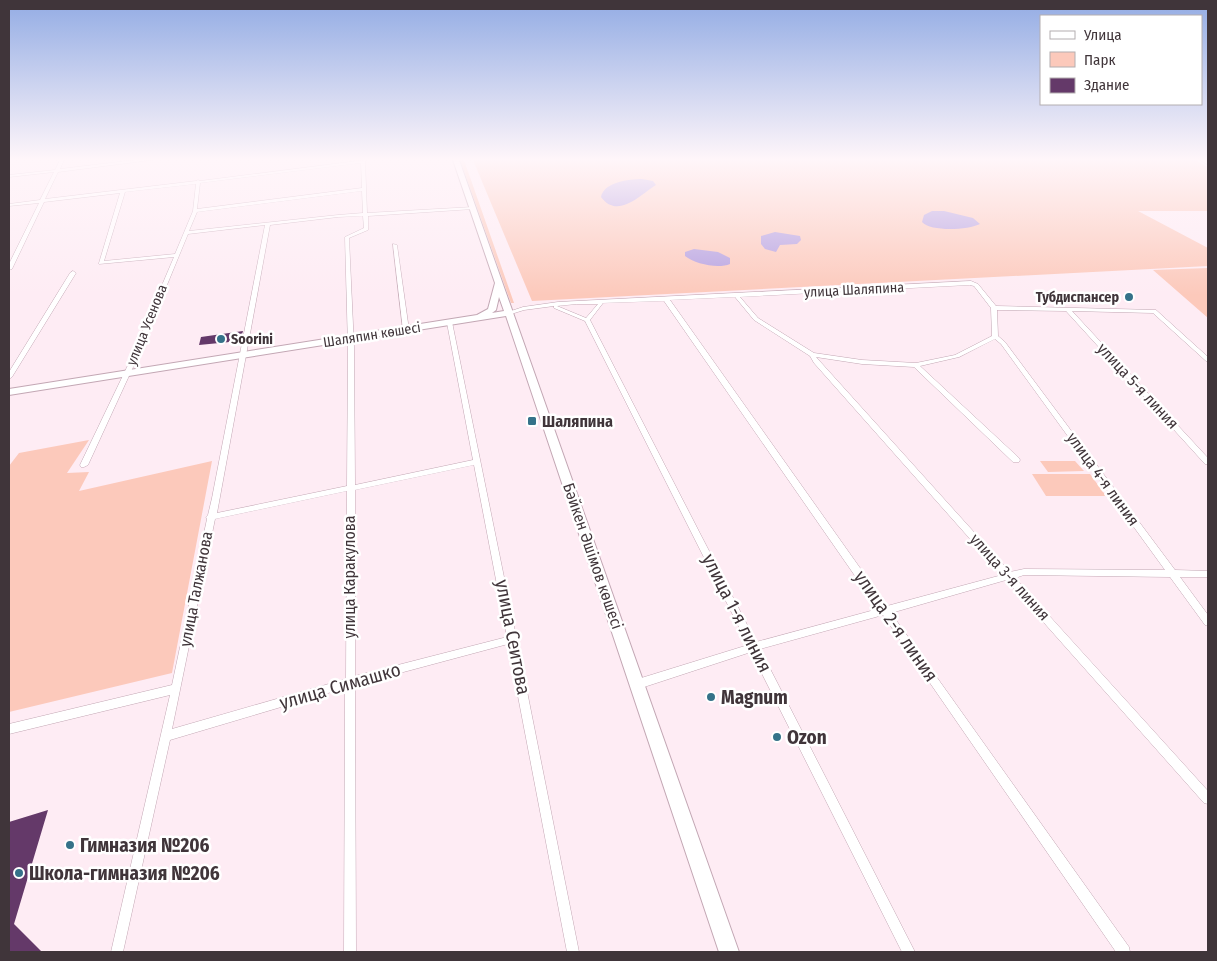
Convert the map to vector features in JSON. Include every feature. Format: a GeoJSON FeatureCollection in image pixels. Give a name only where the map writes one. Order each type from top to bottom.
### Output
{"type":"FeatureCollection","features":[{"type":"Feature","properties":{"kind":"main road","name":"Бәйкен Әшімов көшесі"},"geometry":{"type":"LineString","coordinates":[[472,205],[729,952]]}},
{"type":"Feature","properties":{"kind":"main road"},"geometry":{"type":"LineString","coordinates":[[450,323],[486,314],[492,310],[499,282]]}},
{"type":"Feature","properties":{"kind":"main road","name":"Шаляпин көшесі"},"geometry":{"type":"LineString","coordinates":[[9,392],[126,375],[508,313]]}},
{"type":"Feature","properties":{"kind":"street"},"geometry":{"type":"LineString","coordinates":[[9,269],[42,205]]}},
{"type":"Feature","properties":{"kind":"street"},"geometry":{"type":"LineString","coordinates":[[119,205],[101,263],[176,255]]}},
{"type":"Feature","properties":{"kind":"street","name":"улица Усенова"},"geometry":{"type":"LineString","coordinates":[[84,465],[126,375],[195,211],[196,205]]}},
{"type":"Feature","properties":{"kind":"street"},"geometry":{"type":"LineString","coordinates":[[195,211],[245,205]]}},
{"type":"Feature","properties":{"kind":"street"},"geometry":{"type":"LineString","coordinates":[[366,205],[366,213]]}},
{"type":"Feature","properties":{"kind":"street"},"geometry":{"type":"LineString","coordinates":[[185,234],[366,213],[473,208]]}},
{"type":"Feature","properties":{"kind":"street","name":"улица Каракулова"},"geometry":{"type":"LineString","coordinates":[[350,952],[350,338],[347,237],[366,229],[366,213]]}},
{"type":"Feature","properties":{"kind":"street","name":"улица Талжанова"},"geometry":{"type":"LineString","coordinates":[[118,952],[167,736],[244,356],[268,224]]}},
{"type":"Feature","properties":{"kind":"street"},"geometry":{"type":"LineString","coordinates":[[395,245],[406,330]]}},
{"type":"Feature","properties":{"kind":"street"},"geometry":{"type":"LineString","coordinates":[[9,377],[72,273]]}},
{"type":"Feature","properties":{"kind":"street","name":"улица Шаляпина"},"geometry":{"type":"LineString","coordinates":[[737,296],[971,283],[976,285],[994,308]]}},
{"type":"Feature","properties":{"kind":"street"},"geometry":{"type":"LineString","coordinates":[[737,296],[756,320],[812,355],[862,362],[916,365],[957,356],[995,337],[994,308],[1154,311],[1208,360]]}},
{"type":"Feature","properties":{"kind":"street","name":"Шаляпин көшесі"},"geometry":{"type":"LineString","coordinates":[[508,313],[520,309],[552,306],[737,296]]}},
{"type":"Feature","properties":{"kind":"street","name":"улица 2-я линия"},"geometry":{"type":"LineString","coordinates":[[666,299],[1124,952]]}},
{"type":"Feature","properties":{"kind":"street"},"geometry":{"type":"LineString","coordinates":[[552,306],[587,320],[601,303]]}},
{"type":"Feature","properties":{"kind":"street","name":"улица 5-я линия"},"geometry":{"type":"LineString","coordinates":[[1068,310],[1208,462]]}},
{"type":"Feature","properties":{"kind":"street","name":"улица 1-я линия"},"geometry":{"type":"LineString","coordinates":[[587,320],[909,952]]}},
{"type":"Feature","properties":{"kind":"street","name":"улица Сеитова"},"geometry":{"type":"LineString","coordinates":[[450,323],[573,952]]}},
{"type":"Feature","properties":{"kind":"street","name":"улица 4-я линия"},"geometry":{"type":"LineString","coordinates":[[995,337],[1003,343],[1208,622]]}},
{"type":"Feature","properties":{"kind":"street","name":"улица 3-я линия"},"geometry":{"type":"LineString","coordinates":[[812,355],[816,362],[1010,576],[1208,799]]}},
{"type":"Feature","properties":{"kind":"street"},"geometry":{"type":"LineString","coordinates":[[916,365],[1016,460]]}},
{"type":"Feature","properties":{"kind":"street"},"geometry":{"type":"LineString","coordinates":[[210,517],[477,462]]}},
{"type":"Feature","properties":{"kind":"street"},"geometry":{"type":"LineString","coordinates":[[638,684],[754,647],[1024,572],[1208,574]]}},
{"type":"Feature","properties":{"kind":"street","name":"улица Симашко"},"geometry":{"type":"LineString","coordinates":[[167,736],[349,682],[513,639]]}},
{"type":"Feature","properties":{"kind":"street"},"geometry":{"type":"LineString","coordinates":[[9,729],[176,689]]}},
{"type":"Feature","properties":{"kind":"green space"},"geometry":{"type":"Polygon","coordinates":[[[476,205],[480,205],[514,303],[511,303],[476,205]]]}},
{"type":"Feature","properties":{"kind":"green space"},"geometry":{"type":"Polygon","coordinates":[[[492,205],[1208,205],[1208,211],[1138,211],[1208,248],[1208,266],[532,301],[492,205]]]}},
{"type":"Feature","properties":{"kind":"green space"},"geometry":{"type":"Polygon","coordinates":[[[1208,268],[1208,318],[1153,270],[1208,268]]]}},
{"type":"Feature","properties":{"kind":"green space"},"geometry":{"type":"Polygon","coordinates":[[[89,440],[67,473],[89,472],[79,491],[212,461],[172,673],[9,712],[9,466],[19,453],[89,440]]]}},
{"type":"Feature","properties":{"kind":"green space"},"geometry":{"type":"Polygon","coordinates":[[[1040,461],[1075,461],[1084,471],[1048,472],[1040,461]]]}},
{"type":"Feature","properties":{"kind":"green space"},"geometry":{"type":"Polygon","coordinates":[[[1032,474],[1090,474],[1106,496],[1046,496],[1032,474]]]}},
{"type":"Feature","properties":{"kind":"shaded area"},"geometry":{"type":"Polygon","coordinates":[[[932,211],[944,211],[973,218],[980,224],[967,228],[941,229],[922,222],[924,215],[932,211]]]}},
{"type":"Feature","properties":{"kind":"shaded area"},"geometry":{"type":"Polygon","coordinates":[[[775,232],[800,236],[801,240],[797,244],[780,245],[776,252],[765,249],[761,244],[761,236],[775,232]]]}},
{"type":"Feature","properties":{"kind":"shaded area"},"geometry":{"type":"Polygon","coordinates":[[[694,249],[718,252],[730,258],[730,264],[719,266],[707,265],[685,256],[685,252],[694,249]]]}},
{"type":"Feature","properties":{"kind":"building","name":"Soorini"},"geometry":{"type":"Polygon","coordinates":[[[243,331],[240,341],[199,345],[201,337],[243,331]]]}},
{"type":"Feature","properties":{"kind":"building","name":"Школа-гимназия №206"},"geometry":{"type":"Polygon","coordinates":[[[48,810],[14,924],[42,952],[9,952],[9,822],[48,810]]]}},
{"type":"Feature","properties":{"kind":"place","name":"Тубдиспансер"},"geometry":{"type":"Point","coordinates":[1129,297]}},
{"type":"Feature","properties":{"kind":"place","name":"Soorini"},"geometry":{"type":"Point","coordinates":[221,339]}},
{"type":"Feature","properties":{"kind":"place","name":"Шаляпина"},"geometry":{"type":"Point","coordinates":[532,421]}},
{"type":"Feature","properties":{"kind":"place","name":"Magnum"},"geometry":{"type":"Point","coordinates":[711,697]}},
{"type":"Feature","properties":{"kind":"place","name":"Ozon"},"geometry":{"type":"Point","coordinates":[777,737]}},
{"type":"Feature","properties":{"kind":"place","name":"Гимназия №206"},"geometry":{"type":"Point","coordinates":[70,845]}},
{"type":"Feature","properties":{"kind":"place","name":"Школа-гимназия №206"},"geometry":{"type":"Point","coordinates":[19,873]}}]}
